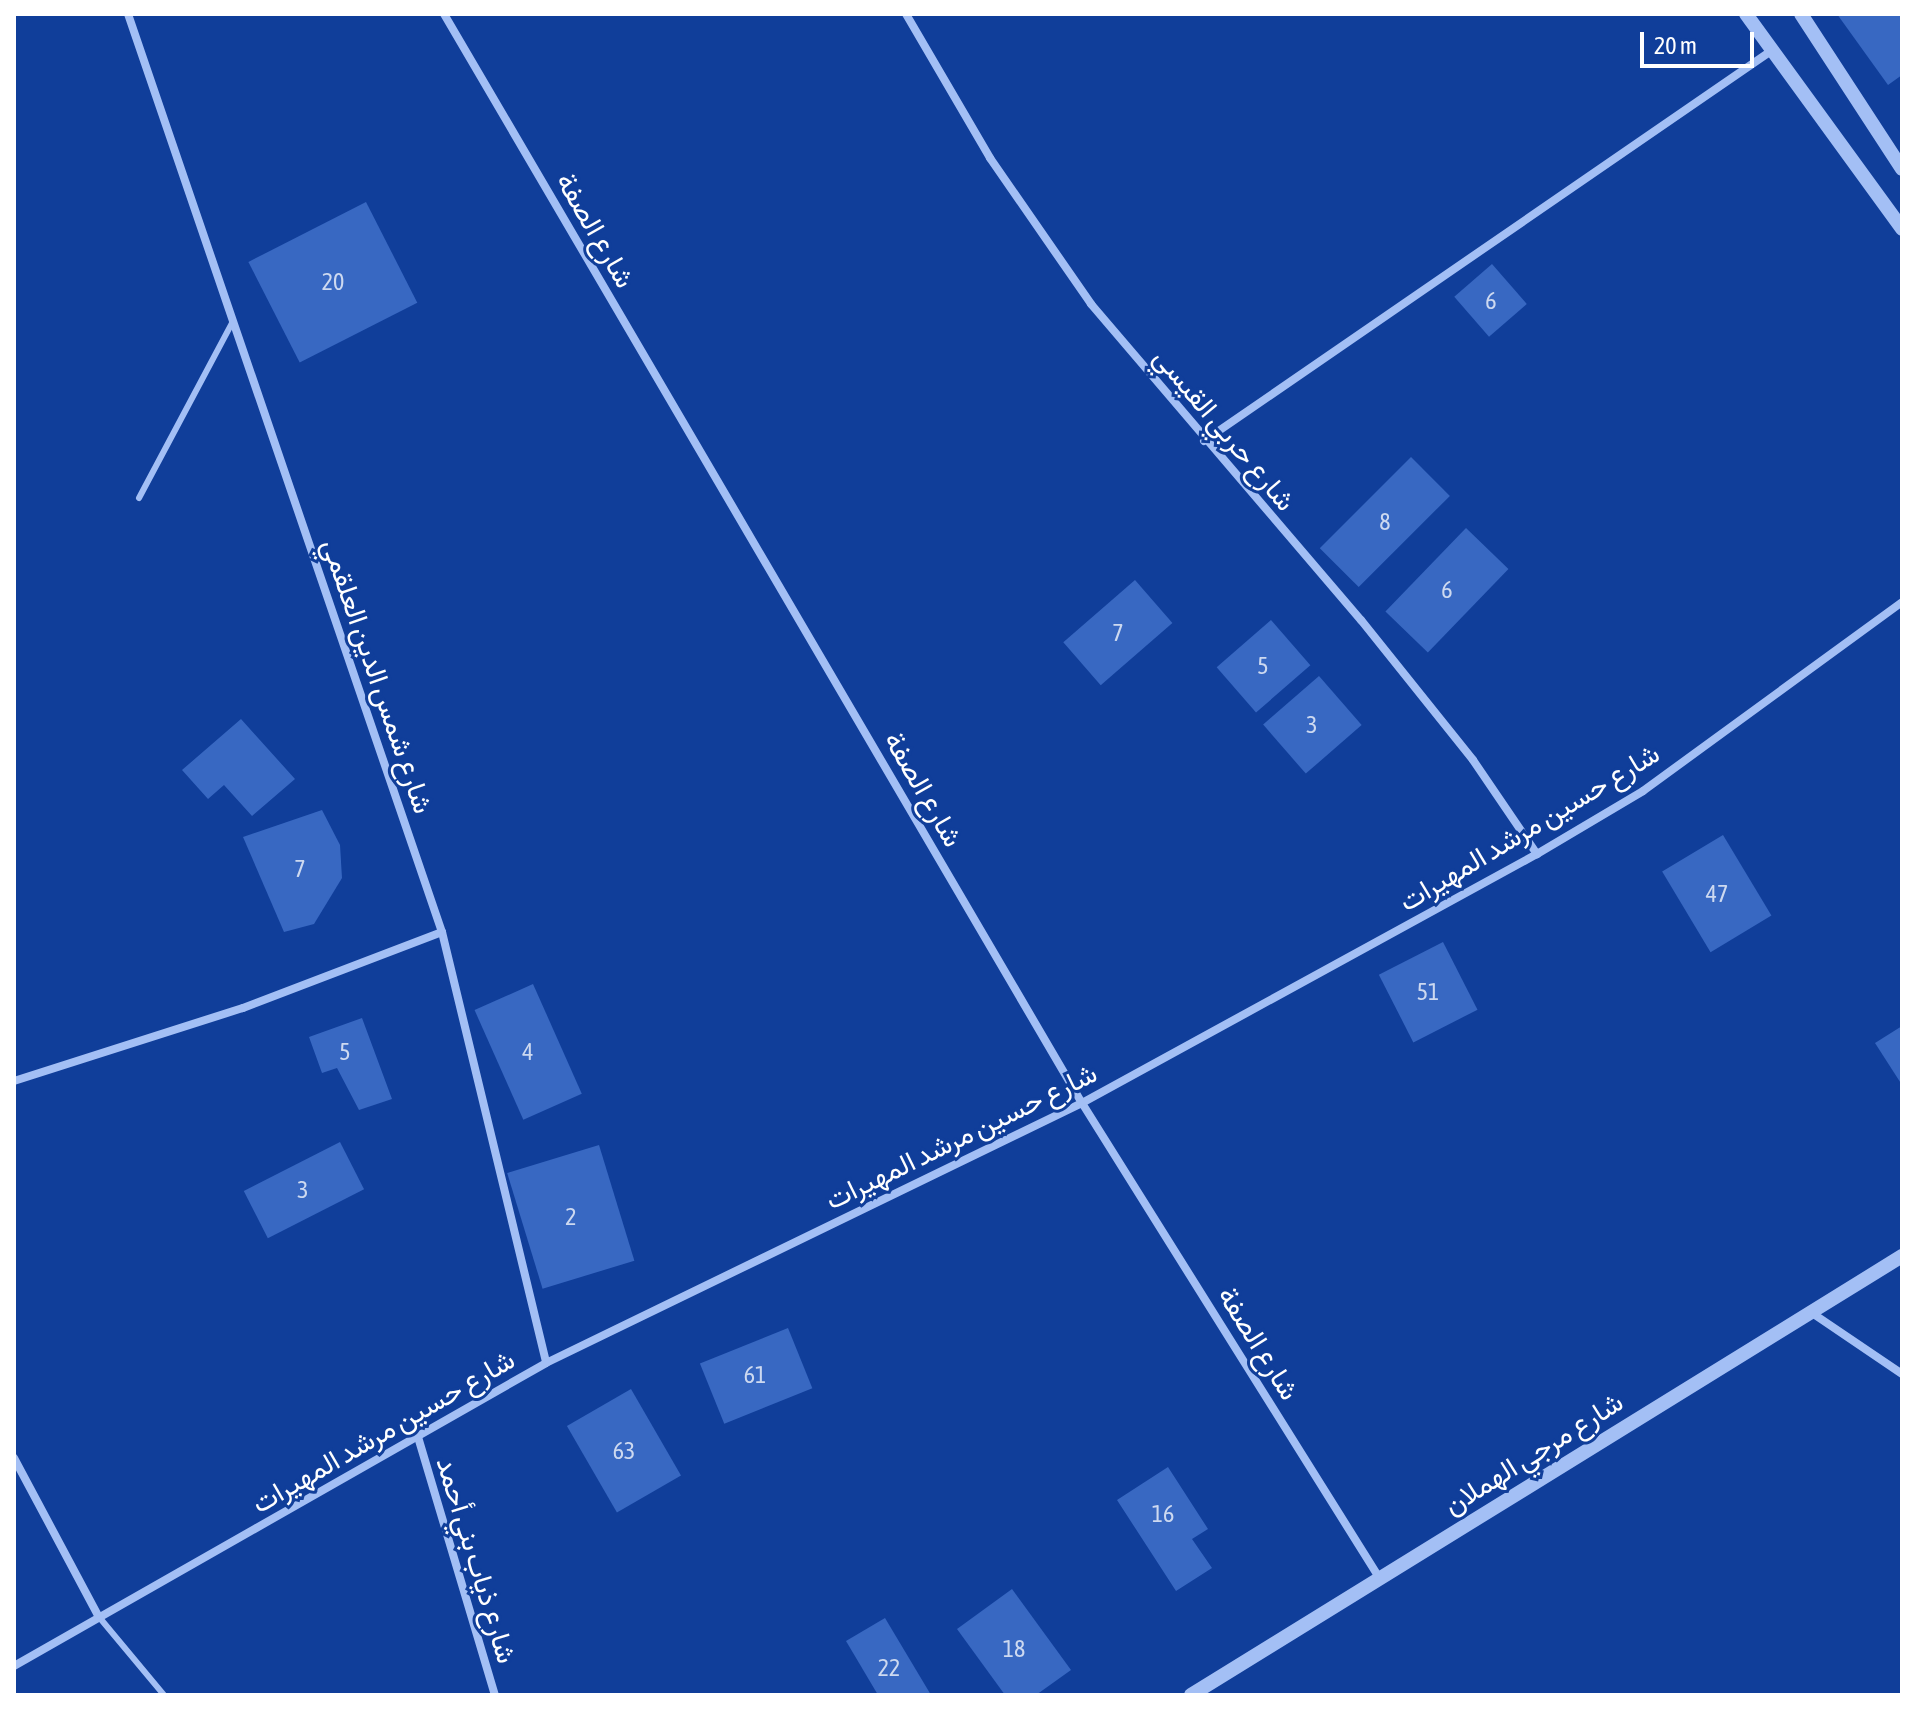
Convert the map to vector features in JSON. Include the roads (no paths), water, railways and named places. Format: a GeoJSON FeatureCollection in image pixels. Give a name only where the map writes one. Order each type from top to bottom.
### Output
{"type":"FeatureCollection","features":[{"type":"Feature","properties":{"kind":"street","name":"شارع شمس الدين العلقمي"},"geometry":{"type":"LineString","coordinates":[[128,14],[235,317],[442,932],[546,1363]]}},
{"type":"Feature","properties":{"kind":"street","name":"شارع الصفة"},"geometry":{"type":"LineString","coordinates":[[444,14],[1082,1103],[1380,1579]]}},
{"type":"Feature","properties":{"kind":"street"},"geometry":{"type":"LineString","coordinates":[[1746,14],[1902,229]]}},
{"type":"Feature","properties":{"kind":"street"},"geometry":{"type":"LineString","coordinates":[[1801,14],[1902,169]]}},
{"type":"Feature","properties":{"kind":"street","name":"شارع حربي القيسي"},"geometry":{"type":"LineString","coordinates":[[908,15],[990,158],[1091,304],[1204,441],[1380,643],[1537,854]]}},
{"type":"Feature","properties":{"kind":"street"},"geometry":{"type":"LineString","coordinates":[[1204,441],[1771,51]]}},
{"type":"Feature","properties":{"kind":"street","name":"شارع حسين مرشد المهيرات"},"geometry":{"type":"LineString","coordinates":[[14,1666],[546,1363],[1082,1103],[1537,854],[1643,791],[1902,602]]}},
{"type":"Feature","properties":{"kind":"street"},"geometry":{"type":"LineString","coordinates":[[14,1081],[243,1008],[442,932]]}},
{"type":"Feature","properties":{"kind":"street","name":"شارع مرجي الهملان"},"geometry":{"type":"LineString","coordinates":[[1191,1695],[1815,1315],[1902,1256]]}},
{"type":"Feature","properties":{"kind":"street"},"geometry":{"type":"LineString","coordinates":[[1815,1315],[1902,1374]]}},
{"type":"Feature","properties":{"kind":"street","name":"شارع ذياب بني أحمد"},"geometry":{"type":"LineString","coordinates":[[418,1437],[495,1695]]}},
{"type":"Feature","properties":{"kind":"street"},"geometry":{"type":"LineString","coordinates":[[14,1458],[99,1617]]}},
{"type":"Feature","properties":{"kind":"lane"},"geometry":{"type":"LineString","coordinates":[[139,498],[235,317]]}},
{"type":"Feature","properties":{"kind":"lane"},"geometry":{"type":"LineString","coordinates":[[99,1617],[164,1695]]}}]}
